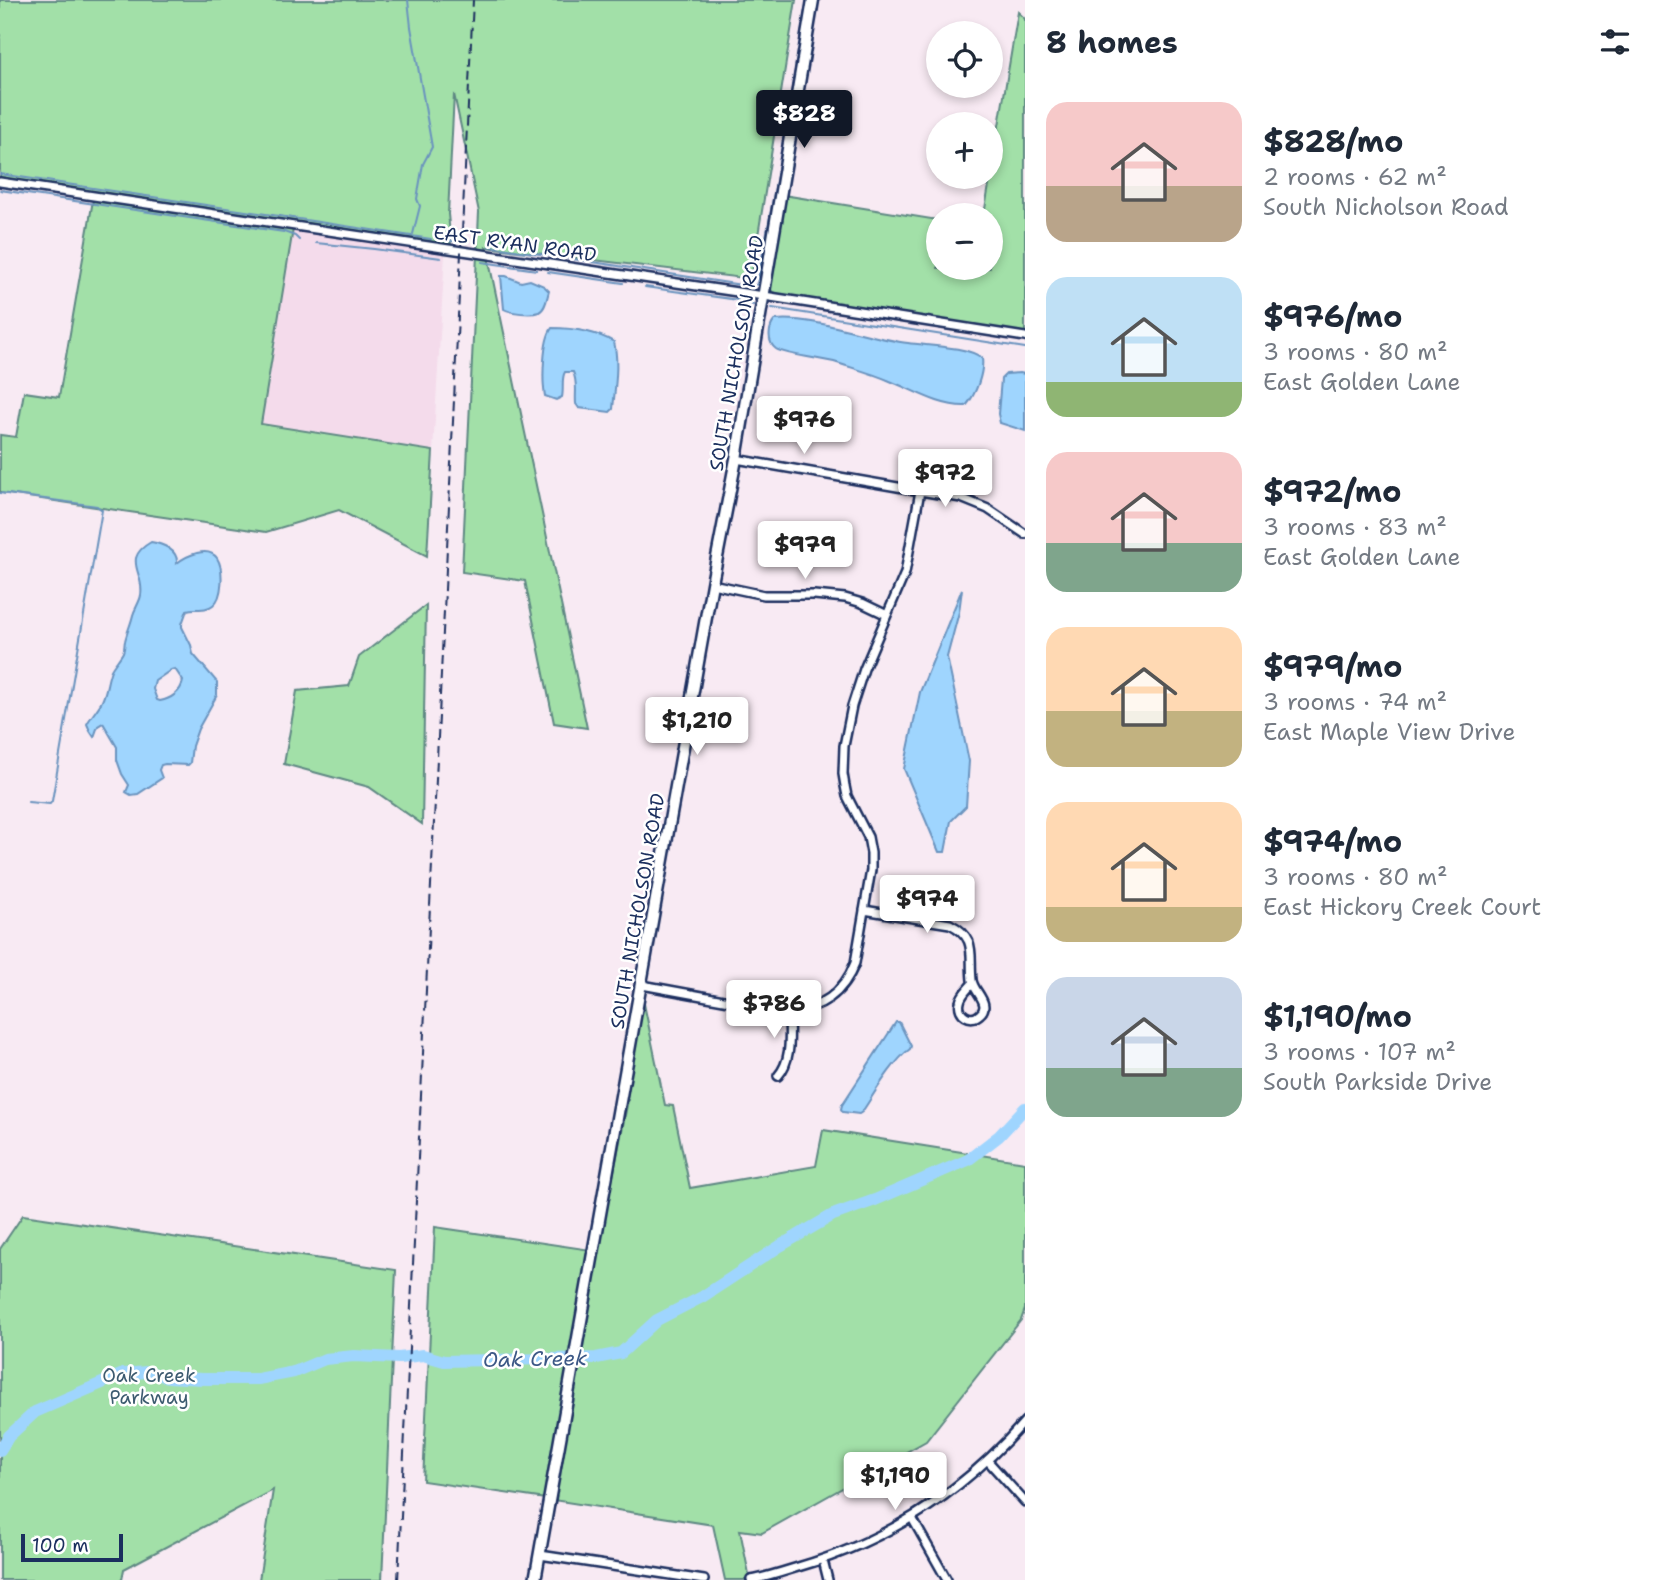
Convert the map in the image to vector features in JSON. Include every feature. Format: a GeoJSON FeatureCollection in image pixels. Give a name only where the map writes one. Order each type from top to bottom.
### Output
{"type":"FeatureCollection","features":[{"type":"Feature","properties":{"kind":"street","name":"SOUTH NICHOLSON ROAD"},"geometry":{"type":"LineString","coordinates":[[535,1580],[736,459],[813,0]]}},
{"type":"Feature","properties":{"kind":"street","name":"EAST RYAN ROAD"},"geometry":{"type":"LineString","coordinates":[[0,182],[1025,337]]}},
{"type":"Feature","properties":{"kind":"street"},"geometry":{"type":"LineString","coordinates":[[736,459],[961,498],[988,509],[1025,534]]}},
{"type":"Feature","properties":{"kind":"street"},"geometry":{"type":"LineString","coordinates":[[642,985],[789,1012],[820,1004],[832,997],[850,977],[855,963],[871,870],[871,853],[868,837],[847,796],[843,774],[844,746],[852,706],[864,669],[905,573],[920,491]]}},
{"type":"Feature","properties":{"kind":"street"},"geometry":{"type":"LineString","coordinates":[[712,584],[764,594],[845,598],[887,615]]}},
{"type":"Feature","properties":{"kind":"street"},"geometry":{"type":"LineString","coordinates":[[864,910],[950,924],[961,929],[971,946],[972,984],[984,1004],[983,1011],[973,1018],[962,1014],[960,1008],[962,997],[972,984]]}},
{"type":"Feature","properties":{"kind":"street"},"geometry":{"type":"LineString","coordinates":[[778,1076],[788,1054],[789,1012]]}},
{"type":"Feature","properties":{"kind":"street"},"geometry":{"type":"LineString","coordinates":[[751,1580],[824,1560],[912,1518],[941,1499],[988,1461],[1025,1421]]}},
{"type":"Feature","properties":{"kind":"street"},"geometry":{"type":"LineString","coordinates":[[988,1461],[1025,1502]]}},
{"type":"Feature","properties":{"kind":"street"},"geometry":{"type":"LineString","coordinates":[[912,1518],[947,1580]]}},
{"type":"Feature","properties":{"kind":"street"},"geometry":{"type":"LineString","coordinates":[[540,1555],[704,1580]]}},
{"type":"Feature","properties":{"kind":"street"},"geometry":{"type":"LineString","coordinates":[[824,1560],[828,1580]]}},
{"type":"Feature","properties":{"kind":"shaded area"},"geometry":{"type":"Polygon","coordinates":[[[293,229],[445,254],[433,451],[261,425],[293,229]]]}},
{"type":"Feature","properties":{"kind":"green space"},"geometry":{"type":"Polygon","coordinates":[[[0,0],[796,0],[751,279],[486,247],[587,728],[554,723],[525,581],[462,572],[479,212],[454,94],[448,214],[451,245],[0,178],[0,0]]]}},
{"type":"Feature","properties":{"kind":"green space"},"geometry":{"type":"Polygon","coordinates":[[[1018,12],[1025,19],[1025,333],[773,293],[769,286],[783,195],[926,218],[926,280],[1003,280],[1003,203],[986,203],[988,189],[1003,189],[1001,112],[1018,12]]]}},
{"type":"Feature","properties":{"kind":"green space"},"geometry":{"type":"Polygon","coordinates":[[[93,200],[293,229],[261,424],[433,451],[427,556],[339,510],[266,532],[0,493],[0,435],[16,437],[24,392],[59,397],[93,200]]]}},
{"type":"Feature","properties":{"kind":"green space"},"geometry":{"type":"Polygon","coordinates":[[[426,605],[422,824],[369,787],[284,764],[297,691],[349,686],[359,657],[426,605]]]}},
{"type":"Feature","properties":{"kind":"green space"},"geometry":{"type":"Polygon","coordinates":[[[643,999],[665,1105],[673,1106],[690,1188],[816,1166],[823,1130],[1025,1162],[1025,1309],[1021,1320],[926,1441],[762,1533],[740,1530],[750,1580],[725,1580],[713,1525],[553,1500],[628,1100],[621,1098],[643,999]]]}},
{"type":"Feature","properties":{"kind":"green space","name":"Oak Creek Parkway"},"geometry":{"type":"Polygon","coordinates":[[[23,1215],[396,1270],[382,1580],[259,1580],[273,1490],[124,1569],[122,1580],[0,1580],[0,1249],[23,1215]]]}},
{"type":"Feature","properties":{"kind":"green space"},"geometry":{"type":"Polygon","coordinates":[[[435,1227],[591,1250],[546,1499],[423,1481],[435,1227]]]}},
{"type":"Feature","properties":{"kind":"water"},"geometry":{"type":"Polygon","coordinates":[[[501,276],[521,282],[530,280],[544,286],[549,291],[543,308],[539,312],[531,313],[504,309],[501,276]]]}},
{"type":"Feature","properties":{"kind":"water"},"geometry":{"type":"Polygon","coordinates":[[[775,320],[807,321],[908,343],[967,351],[982,358],[980,377],[966,406],[946,404],[883,378],[834,362],[780,351],[771,343],[769,335],[775,320]]]}},
{"type":"Feature","properties":{"kind":"water"},"geometry":{"type":"Polygon","coordinates":[[[552,328],[584,331],[614,342],[616,375],[613,409],[610,412],[579,408],[576,404],[573,372],[564,374],[562,397],[556,400],[545,396],[544,360],[552,328]]]}},
{"type":"Feature","properties":{"kind":"water"},"geometry":{"type":"Polygon","coordinates":[[[1006,374],[1025,374],[1025,431],[1000,423],[998,414],[1001,379],[1006,374]]]}},
{"type":"Feature","properties":{"kind":"water"},"geometry":{"type":"Polygon","coordinates":[[[151,542],[165,546],[175,555],[177,563],[203,552],[213,554],[217,558],[221,569],[219,596],[213,605],[187,610],[182,627],[193,654],[217,682],[217,695],[198,729],[190,763],[161,765],[159,770],[162,778],[138,794],[131,795],[126,792],[129,785],[117,760],[117,747],[103,723],[98,726],[94,737],[87,724],[102,701],[111,670],[124,651],[140,598],[141,587],[136,560],[142,548],[151,542]],[[175,669],[155,681],[153,689],[157,700],[172,697],[183,681],[175,669]]]}},
{"type":"Feature","properties":{"kind":"water"},"geometry":{"type":"Polygon","coordinates":[[[962,589],[947,657],[969,761],[966,806],[951,821],[945,852],[939,852],[904,769],[920,692],[962,589]]]}},
{"type":"Feature","properties":{"kind":"water"},"geometry":{"type":"Polygon","coordinates":[[[896,1022],[899,1022],[910,1049],[891,1069],[862,1112],[843,1112],[842,1105],[896,1022]]]}},
{"type":"Feature","properties":{"kind":"waterway"},"geometry":{"type":"LineString","coordinates":[[408,0],[432,147],[423,164],[417,199],[420,206],[413,234]]}},
{"type":"Feature","properties":{"kind":"waterway"},"geometry":{"type":"LineString","coordinates":[[489,246],[748,286],[757,284],[807,0]]}},
{"type":"Feature","properties":{"kind":"waterway"},"geometry":{"type":"LineString","coordinates":[[0,174],[431,239]]}},
{"type":"Feature","properties":{"kind":"waterway"},"geometry":{"type":"LineString","coordinates":[[0,190],[284,232],[299,240]]}},
{"type":"Feature","properties":{"kind":"waterway"},"geometry":{"type":"LineString","coordinates":[[448,241],[453,241]]}},
{"type":"Feature","properties":{"kind":"waterway"},"geometry":{"type":"LineString","coordinates":[[316,243],[441,258]]}},
{"type":"Feature","properties":{"kind":"waterway"},"geometry":{"type":"LineString","coordinates":[[482,262],[537,270]]}},
{"type":"Feature","properties":{"kind":"waterway"},"geometry":{"type":"LineString","coordinates":[[548,272],[623,283]]}},
{"type":"Feature","properties":{"kind":"waterway"},"geometry":{"type":"LineString","coordinates":[[645,287],[745,301],[753,305]]}},
{"type":"Feature","properties":{"kind":"waterway"},"geometry":{"type":"LineString","coordinates":[[772,308],[1025,348]]}},
{"type":"Feature","properties":{"kind":"waterway"},"geometry":{"type":"LineString","coordinates":[[0,493],[97,506],[102,510],[52,801],[50,804],[28,802]]}},
{"type":"Feature","properties":{"kind":"waterway","name":"Oak Creek"},"geometry":{"type":"LineString","coordinates":[[0,1450],[9,1436],[35,1412],[123,1374],[147,1372],[168,1377],[258,1379],[294,1372],[325,1359],[354,1356],[399,1358],[423,1355],[444,1361],[596,1358],[621,1353],[657,1320],[702,1297],[833,1215],[968,1160],[999,1136],[1025,1108]]}},
{"type":"Feature","properties":{"kind":"railway"},"geometry":{"type":"LineString","coordinates":[[398,1580],[473,0]]}}]}
